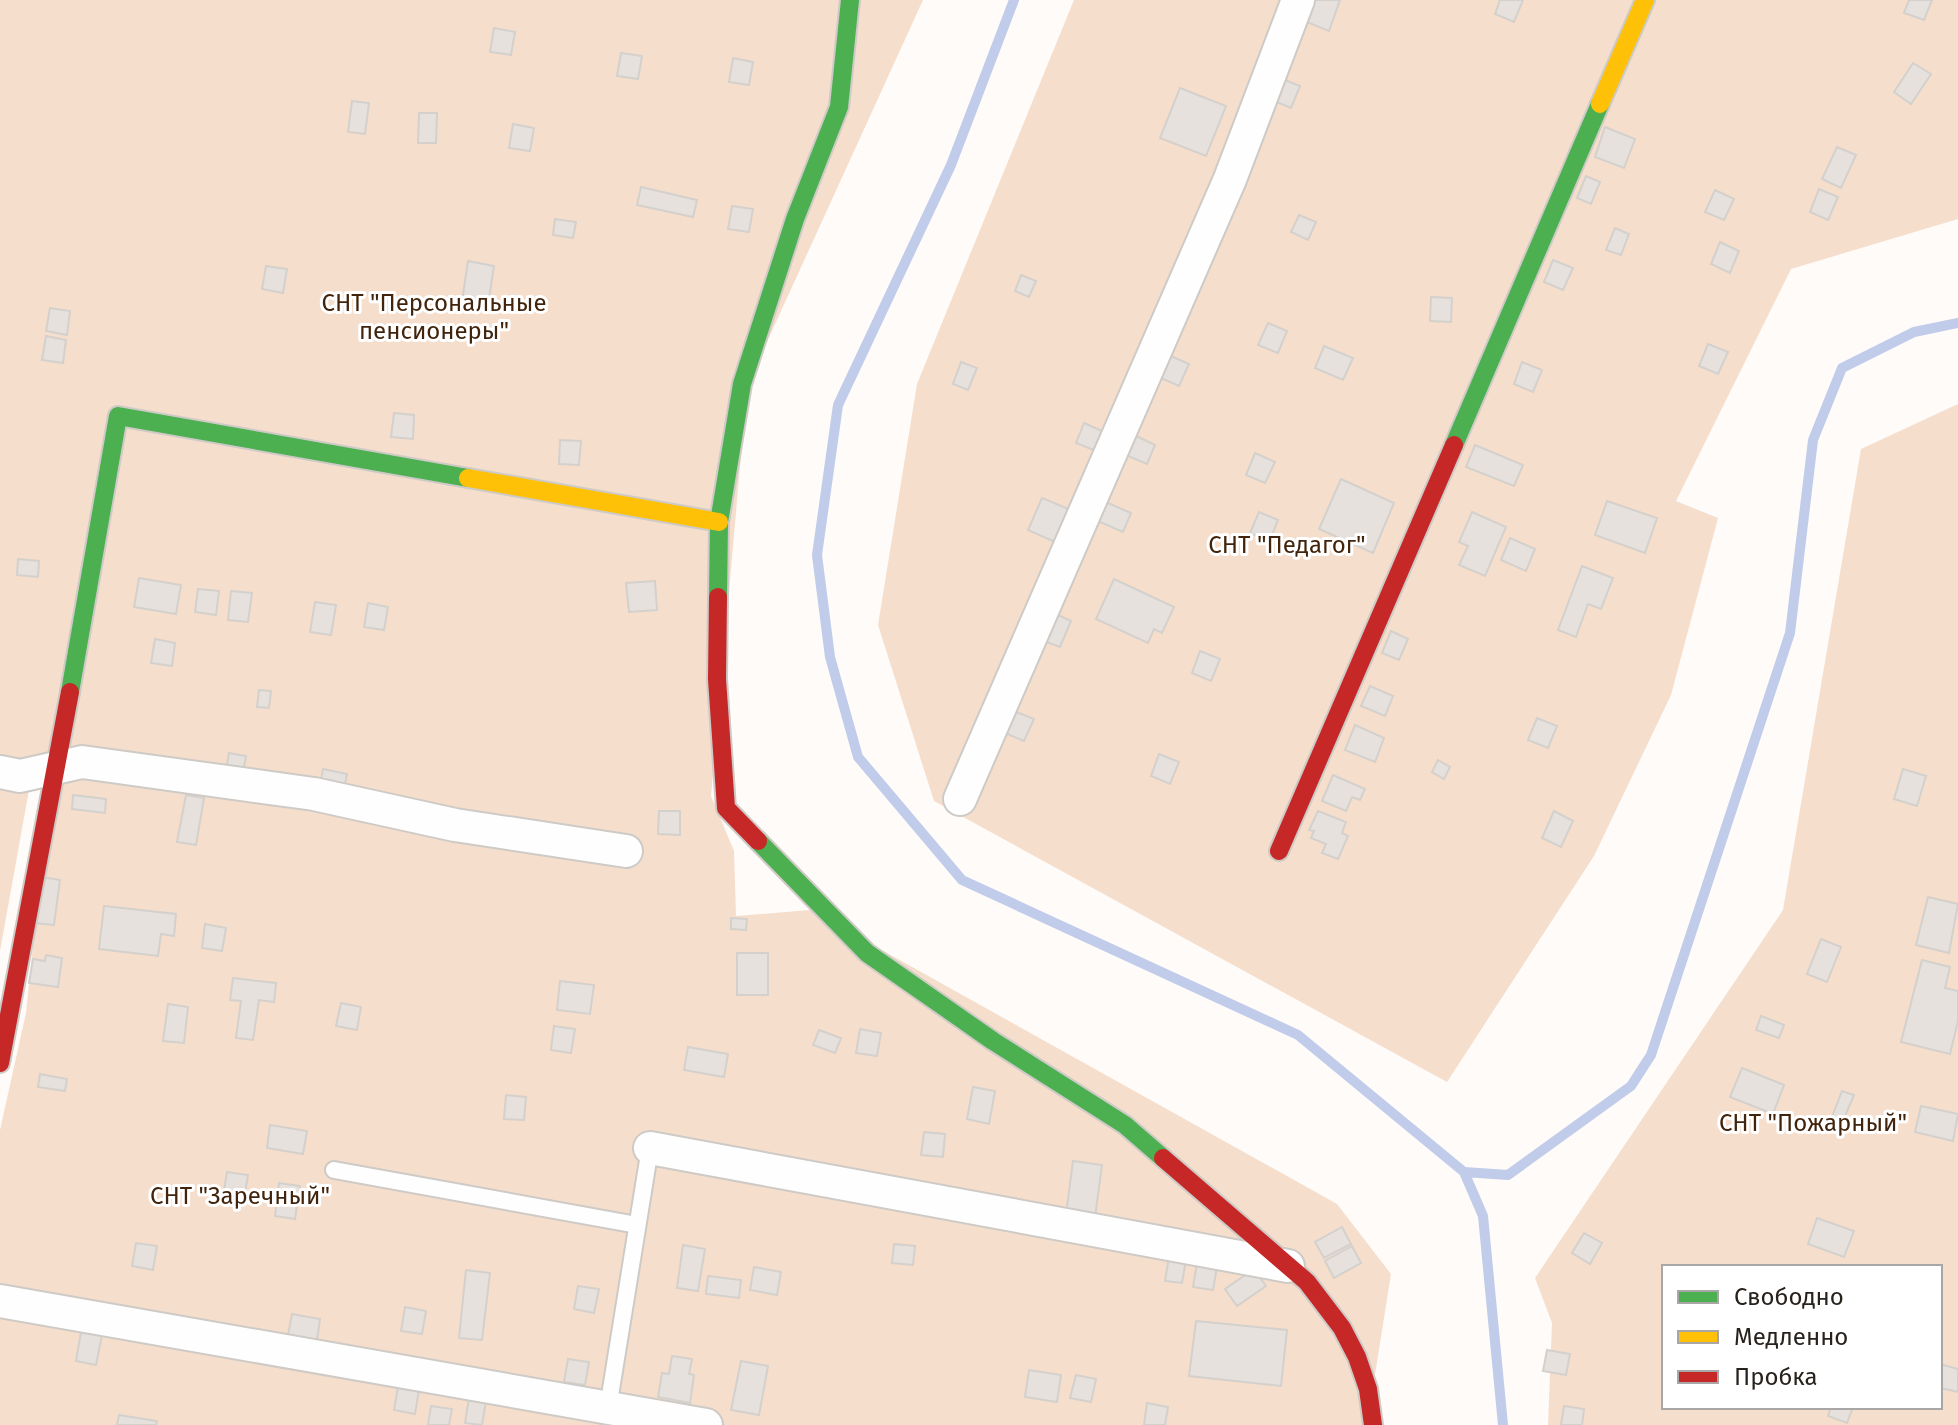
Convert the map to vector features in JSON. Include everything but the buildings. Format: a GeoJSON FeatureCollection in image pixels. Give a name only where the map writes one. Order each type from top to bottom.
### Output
{"type":"FeatureCollection","features":[{"type":"Feature","properties":{"kind":"street"},"geometry":{"type":"LineString","coordinates":[[850,0],[839,107],[795,219],[742,384],[719,522],[717,679],[726,808],[867,953],[993,1041],[1125,1125],[1307,1282],[1342,1328],[1357,1357],[1368,1389],[1373,1425]]}},
{"type":"Feature","properties":{"kind":"street"},"geometry":{"type":"LineString","coordinates":[[960,799],[1230,179],[1298,0]]}},
{"type":"Feature","properties":{"kind":"street"},"geometry":{"type":"LineString","coordinates":[[1279,851],[1645,0]]}},
{"type":"Feature","properties":{"kind":"street"},"geometry":{"type":"LineString","coordinates":[[0,1063],[65,723],[118,416],[719,522]]}},
{"type":"Feature","properties":{"kind":"street"},"geometry":{"type":"LineString","coordinates":[[0,772],[20,776],[82,762],[314,794],[455,825],[626,851]]}},
{"type":"Feature","properties":{"kind":"street"},"geometry":{"type":"LineString","coordinates":[[650,1148],[1288,1266]]}},
{"type":"Feature","properties":{"kind":"street"},"geometry":{"type":"LineString","coordinates":[[0,1301],[706,1425]]}},
{"type":"Feature","properties":{"kind":"lane"},"geometry":{"type":"LineString","coordinates":[[608,1408],[650,1148]]}},
{"type":"Feature","properties":{"kind":"lane"},"geometry":{"type":"LineString","coordinates":[[334,1170],[637,1225]]}},
{"type":"Feature","properties":{"kind":"green space"},"geometry":{"type":"Polygon","coordinates":[[[0,0],[923,0],[766,344],[751,342],[711,796],[734,851],[736,916],[810,910],[1337,1204],[1391,1274],[1367,1425],[0,1425],[0,1130],[26,1013],[53,754],[0,764],[0,0]]]}},
{"type":"Feature","properties":{"kind":"green space","name":"СНТ \"Педагог\""},"geometry":{"type":"Polygon","coordinates":[[[1074,0],[1958,0],[1958,219],[1791,269],[1676,501],[1718,518],[1671,695],[1594,856],[1447,1082],[934,801],[878,625],[917,384],[1074,0]]]}},
{"type":"Feature","properties":{"kind":"green space","name":"СНТ \"Пожарный\""},"geometry":{"type":"Polygon","coordinates":[[[1958,404],[1958,1425],[1548,1425],[1552,1323],[1535,1278],[1783,910],[1861,449],[1958,404]]]}},
{"type":"Feature","properties":{"kind":"green space"},"geometry":{"type":"Polygon","coordinates":[[[0,785],[29,790],[0,951],[0,785]]]}},
{"type":"Feature","properties":{"kind":"waterway"},"geometry":{"type":"LineString","coordinates":[[1014,0],[951,165],[838,405],[817,555],[830,657],[858,757],[962,880],[1298,1035],[1464,1172],[1483,1216],[1503,1425]]}},
{"type":"Feature","properties":{"kind":"waterway"},"geometry":{"type":"LineString","coordinates":[[1464,1172],[1508,1175],[1631,1086],[1651,1055],[1790,633],[1813,440],[1842,368],[1914,332],[1958,323]]}},
{"type":"Feature","properties":{"kind":"traffic: fast"},"geometry":{"type":"LineString","coordinates":[[718,597],[719,522],[742,384],[795,219],[839,107],[850,0]]}},
{"type":"Feature","properties":{"kind":"traffic: fast"},"geometry":{"type":"LineString","coordinates":[[1454,445],[1600,104]]}},
{"type":"Feature","properties":{"kind":"traffic: fast"},"geometry":{"type":"LineString","coordinates":[[70,692],[118,416],[468,478]]}},
{"type":"Feature","properties":{"kind":"traffic: fast"},"geometry":{"type":"LineString","coordinates":[[758,841],[867,953],[993,1041],[1125,1125],[1163,1158]]}},
{"type":"Feature","properties":{"kind":"traffic: slow"},"geometry":{"type":"LineString","coordinates":[[1600,104],[1645,0]]}},
{"type":"Feature","properties":{"kind":"traffic: slow"},"geometry":{"type":"LineString","coordinates":[[468,478],[719,522]]}},
{"type":"Feature","properties":{"kind":"traffic: jam"},"geometry":{"type":"LineString","coordinates":[[1279,851],[1454,445]]}},
{"type":"Feature","properties":{"kind":"traffic: jam"},"geometry":{"type":"LineString","coordinates":[[718,597],[717,679],[726,808],[758,841]]}},
{"type":"Feature","properties":{"kind":"traffic: jam"},"geometry":{"type":"LineString","coordinates":[[0,1063],[70,692]]}},
{"type":"Feature","properties":{"kind":"traffic: jam"},"geometry":{"type":"LineString","coordinates":[[1163,1158],[1307,1282],[1342,1328],[1357,1357],[1368,1389],[1373,1425]]}},
{"type":"Feature","properties":{"kind":"park label","name":"СНТ \"Персональные пенсионеры\""},"geometry":{"type":"Point","coordinates":[434,317]}},
{"type":"Feature","properties":{"kind":"park label","name":"СНТ \"Заречный\""},"geometry":{"type":"Point","coordinates":[240,1196]}}]}
